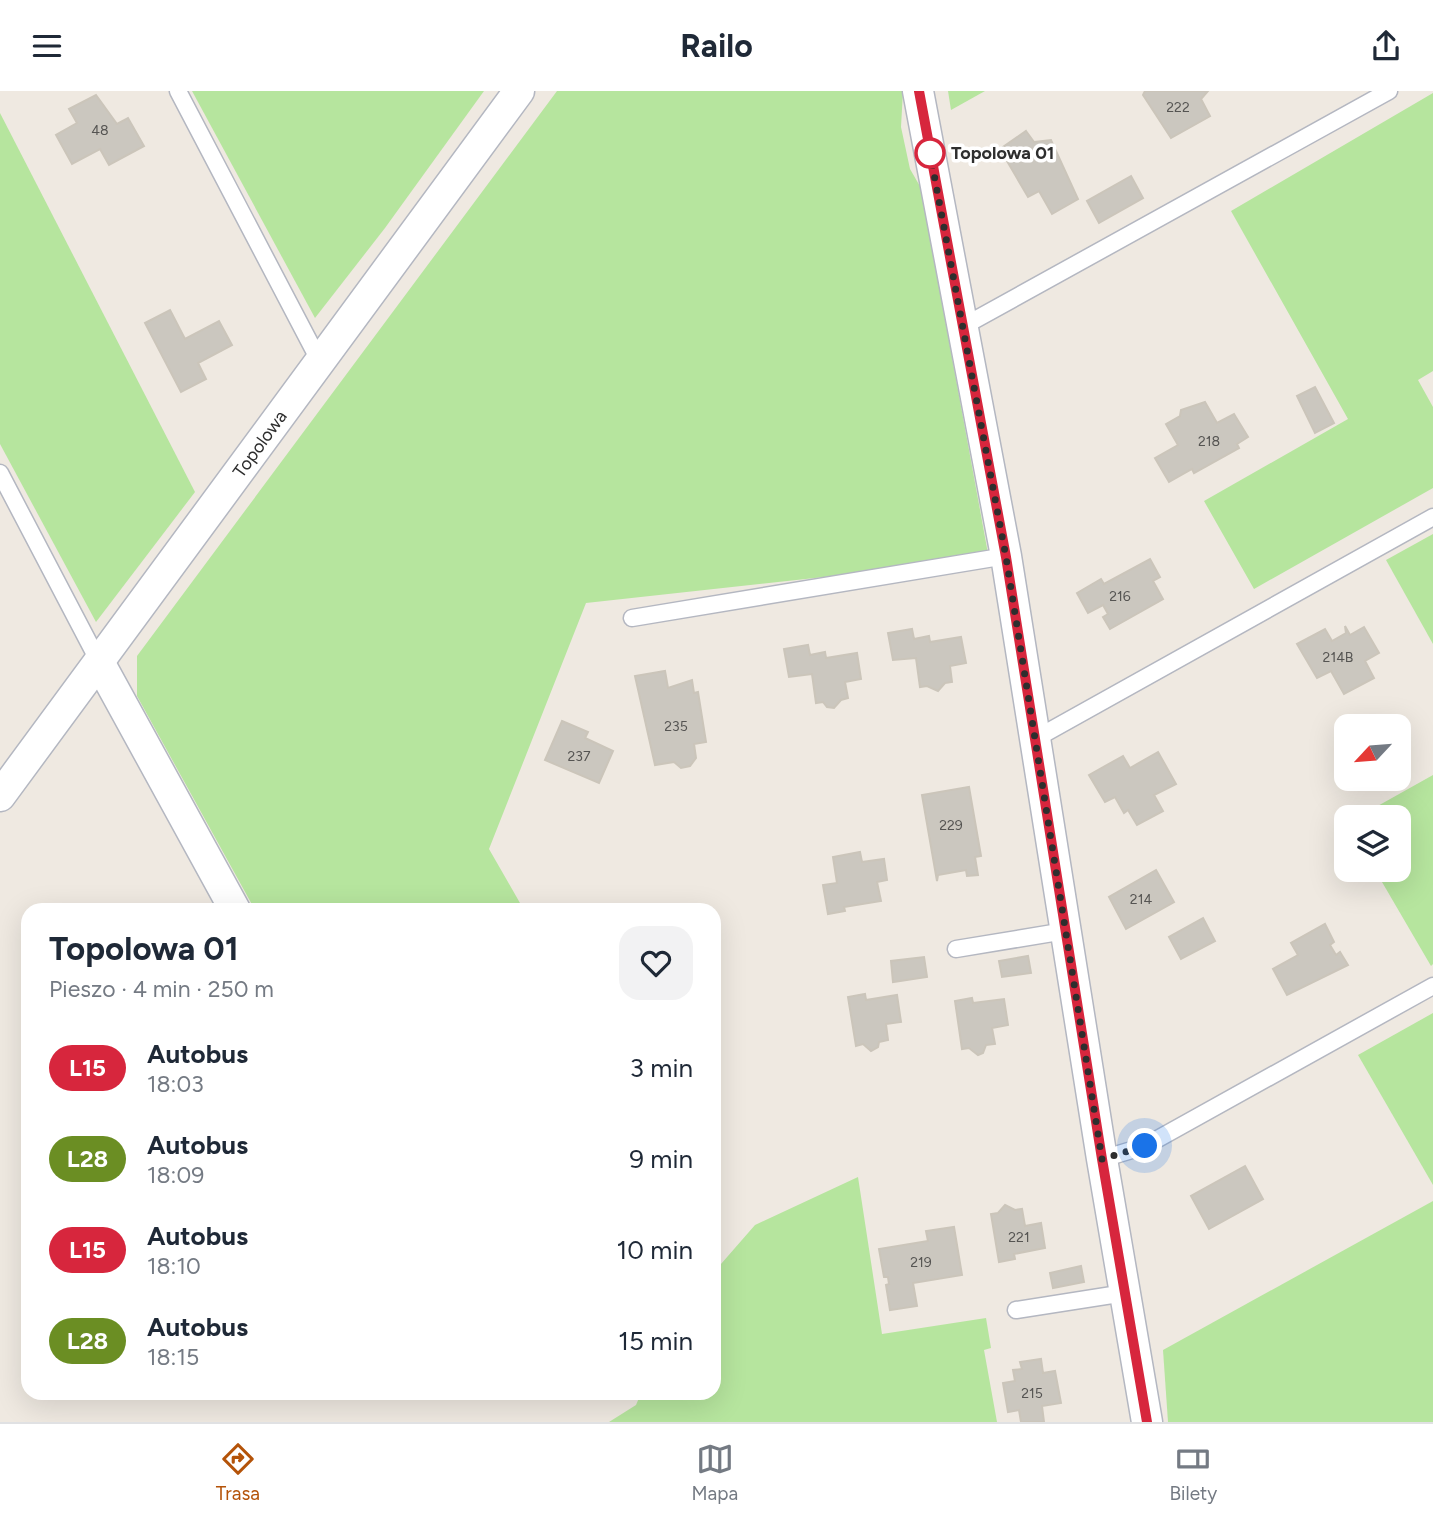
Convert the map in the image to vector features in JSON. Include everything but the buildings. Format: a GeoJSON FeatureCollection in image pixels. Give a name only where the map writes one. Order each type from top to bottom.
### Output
{"type":"FeatureCollection","features":[{"type":"Feature","properties":{"kind":"street","name":"Topolowa"},"geometry":{"type":"LineString","coordinates":[[0,796],[519,91]]}},
{"type":"Feature","properties":{"kind":"street"},"geometry":{"type":"LineString","coordinates":[[919,91],[1006,557],[1102,1159],[1147,1422]]}},
{"type":"Feature","properties":{"kind":"street"},"geometry":{"type":"LineString","coordinates":[[99,662],[231,903]]}},
{"type":"Feature","properties":{"kind":"lane"},"geometry":{"type":"LineString","coordinates":[[178,91],[320,362]]}},
{"type":"Feature","properties":{"kind":"lane"},"geometry":{"type":"LineString","coordinates":[[962,327],[1388,91]]}},
{"type":"Feature","properties":{"kind":"lane"},"geometry":{"type":"LineString","coordinates":[[0,473],[99,662]]}},
{"type":"Feature","properties":{"kind":"lane"},"geometry":{"type":"LineString","coordinates":[[1035,739],[1433,517]]}},
{"type":"Feature","properties":{"kind":"lane"},"geometry":{"type":"LineString","coordinates":[[632,618],[1006,557]]}},
{"type":"Feature","properties":{"kind":"lane"},"geometry":{"type":"LineString","coordinates":[[956,949],[1065,931]]}},
{"type":"Feature","properties":{"kind":"lane"},"geometry":{"type":"LineString","coordinates":[[1102,1159],[1145,1146],[1433,986]]}},
{"type":"Feature","properties":{"kind":"lane"},"geometry":{"type":"LineString","coordinates":[[1016,1310],[1125,1293]]}},
{"type":"Feature","properties":{"kind":"green space"},"geometry":{"type":"Polygon","coordinates":[[[192,91],[484,91],[385,228],[315,318],[192,91]]]}},
{"type":"Feature","properties":{"kind":"green space"},"geometry":{"type":"Polygon","coordinates":[[[557,91],[903,91],[901,127],[910,169],[921,188],[989,559],[586,603],[489,849],[520,903],[251,903],[137,696],[137,656],[557,91]]]}},
{"type":"Feature","properties":{"kind":"green space"},"geometry":{"type":"Polygon","coordinates":[[[948,91],[985,91],[951,110],[948,91]]]}},
{"type":"Feature","properties":{"kind":"green space"},"geometry":{"type":"Polygon","coordinates":[[[1433,93],[1433,371],[1418,380],[1433,407],[1433,488],[1254,589],[1204,501],[1348,419],[1231,211],[1433,93]]]}},
{"type":"Feature","properties":{"kind":"green space"},"geometry":{"type":"Polygon","coordinates":[[[0,113],[195,492],[96,622],[0,444],[0,113]]]}},
{"type":"Feature","properties":{"kind":"green space"},"geometry":{"type":"Polygon","coordinates":[[[1433,534],[1433,644],[1386,560],[1433,534]]]}},
{"type":"Feature","properties":{"kind":"green space"},"geometry":{"type":"Polygon","coordinates":[[[1433,775],[1431,966],[1382,882],[1411,882],[1411,805],[1379,805],[1404,791],[1411,791],[1411,787],[1433,775]]]}},
{"type":"Feature","properties":{"kind":"green space"},"geometry":{"type":"Polygon","coordinates":[[[1433,1013],[1433,1185],[1358,1055],[1433,1013]]]}},
{"type":"Feature","properties":{"kind":"green space"},"geometry":{"type":"Polygon","coordinates":[[[858,1177],[882,1334],[986,1318],[991,1348],[984,1350],[997,1422],[609,1422],[636,1405],[638,1400],[721,1400],[721,1264],[755,1225],[858,1177]]]}},
{"type":"Feature","properties":{"kind":"green space"},"geometry":{"type":"Polygon","coordinates":[[[1433,1201],[1433,1422],[1168,1422],[1163,1350],[1433,1201]]]}},
{"type":"Feature","properties":{"kind":"bus line","name":"L15"},"geometry":{"type":"LineString","coordinates":[[919,91],[1006,557],[1102,1159],[1147,1422]]}},
{"type":"Feature","properties":{"kind":"place","name":"Topolowa 01"},"geometry":{"type":"Point","coordinates":[930,153]}},
{"type":"Feature","properties":{"kind":"route"},"geometry":{"type":"LineString","coordinates":[[930,153],[1006,557],[1102,1159],[1145,1146]]}}]}
